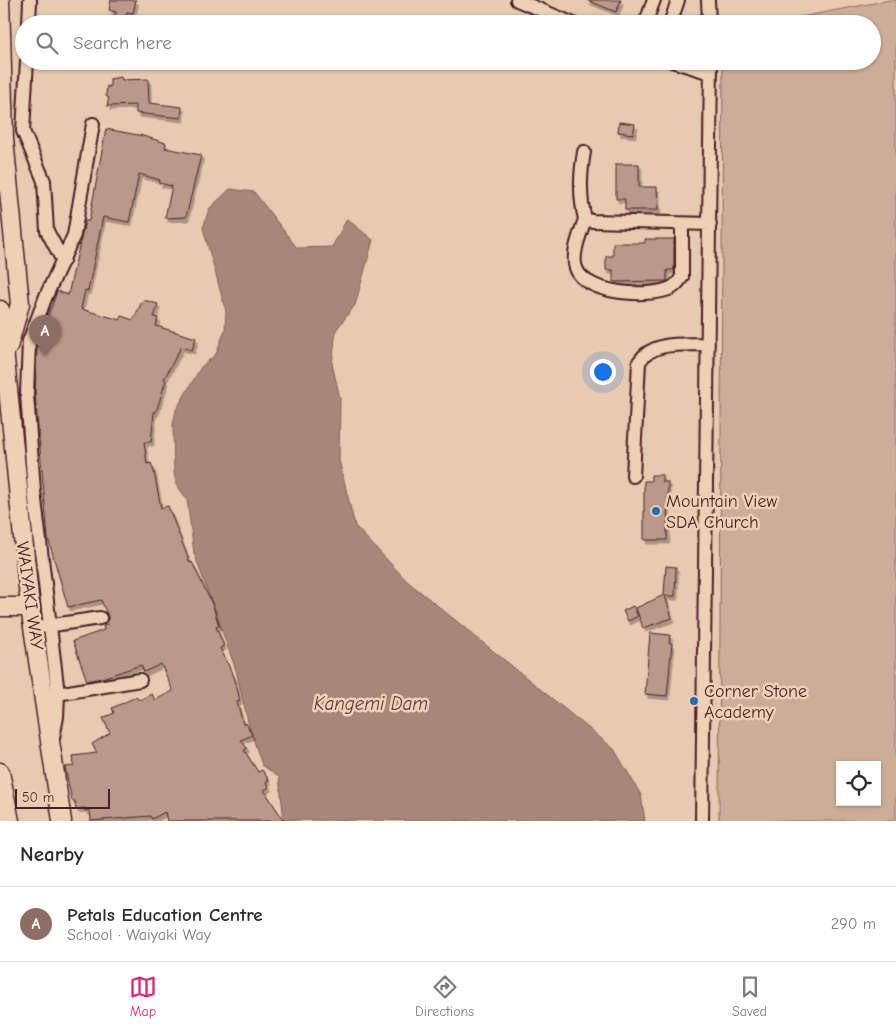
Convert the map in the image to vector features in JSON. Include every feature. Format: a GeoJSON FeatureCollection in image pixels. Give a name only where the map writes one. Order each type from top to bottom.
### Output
{"type":"FeatureCollection","features":[{"type":"Feature","properties":{"kind":"highway"},"geometry":{"type":"LineString","coordinates":[[0,0],[4,139],[20,304],[5,356]]}},
{"type":"Feature","properties":{"kind":"highway","name":"WAIYAKI WAY"},"geometry":{"type":"LineString","coordinates":[[0,310],[30,607],[41,627],[51,695],[51,746],[62,821]]}},
{"type":"Feature","properties":{"kind":"highway"},"geometry":{"type":"LineString","coordinates":[[0,606],[30,607]]}},
{"type":"Feature","properties":{"kind":"highway"},"geometry":{"type":"LineString","coordinates":[[0,772],[10,821]]}},
{"type":"Feature","properties":{"kind":"street"},"geometry":{"type":"LineString","coordinates":[[29,15],[30,0]]}},
{"type":"Feature","properties":{"kind":"street"},"geometry":{"type":"LineString","coordinates":[[517,0],[553,15]]}},
{"type":"Feature","properties":{"kind":"street"},"geometry":{"type":"LineString","coordinates":[[649,15],[654,0]]}},
{"type":"Feature","properties":{"kind":"street"},"geometry":{"type":"LineString","coordinates":[[673,15],[678,0]]}},
{"type":"Feature","properties":{"kind":"street"},"geometry":{"type":"LineString","coordinates":[[708,0],[709,15]]}},
{"type":"Feature","properties":{"kind":"street"},"geometry":{"type":"LineString","coordinates":[[26,70],[23,131],[44,181],[47,231],[63,261]]}},
{"type":"Feature","properties":{"kind":"street"},"geometry":{"type":"LineString","coordinates":[[702,821],[711,70]]}},
{"type":"Feature","properties":{"kind":"street"},"geometry":{"type":"LineString","coordinates":[[92,124],[74,235],[46,296],[29,341],[27,394],[41,627],[100,618]]}},
{"type":"Feature","properties":{"kind":"street"},"geometry":{"type":"LineString","coordinates":[[584,152],[580,172],[581,196],[585,219],[575,258],[576,269],[584,278],[597,285],[626,294],[662,291],[673,288],[682,277],[682,224]]}},
{"type":"Feature","properties":{"kind":"street"},"geometry":{"type":"LineString","coordinates":[[585,219],[592,221],[710,224]]}},
{"type":"Feature","properties":{"kind":"street"},"geometry":{"type":"LineString","coordinates":[[633,476],[639,362],[650,349],[661,346],[708,344]]}},
{"type":"Feature","properties":{"kind":"street"},"geometry":{"type":"LineString","coordinates":[[51,695],[140,680]]}},
{"type":"Feature","properties":{"kind":"shaded area"},"geometry":{"type":"Polygon","coordinates":[[[890,0],[896,0],[896,821],[719,821],[723,70],[881,70],[881,15],[811,15],[890,0]]]}},
{"type":"Feature","properties":{"kind":"water","name":"Kangemi Dam"},"geometry":{"type":"Polygon","coordinates":[[[230,189],[254,192],[297,248],[332,247],[347,219],[373,240],[355,305],[336,330],[332,364],[340,398],[339,460],[355,526],[407,581],[614,749],[641,795],[645,821],[284,820],[279,777],[262,765],[249,726],[236,670],[194,553],[187,499],[176,484],[174,472],[173,425],[176,410],[201,367],[216,354],[225,330],[226,311],[203,228],[209,209],[230,189]]]}},
{"type":"Feature","properties":{"kind":"building"},"geometry":{"type":"Polygon","coordinates":[[[111,0],[136,0],[133,13],[127,12],[126,15],[116,15],[116,12],[109,10],[111,0]]]}},
{"type":"Feature","properties":{"kind":"building"},"geometry":{"type":"Polygon","coordinates":[[[587,0],[621,0],[616,12],[587,0]]]}},
{"type":"Feature","properties":{"kind":"building"},"geometry":{"type":"Polygon","coordinates":[[[121,77],[122,80],[148,79],[149,103],[182,107],[181,118],[136,113],[136,105],[107,106],[109,98],[106,96],[107,86],[110,87],[110,79],[121,77]]]}},
{"type":"Feature","properties":{"kind":"building"},"geometry":{"type":"Polygon","coordinates":[[[619,122],[635,124],[633,134],[618,132],[619,122]]]}},
{"type":"Feature","properties":{"kind":"building"},"geometry":{"type":"Polygon","coordinates":[[[106,129],[143,136],[166,143],[165,148],[201,155],[186,217],[165,218],[172,186],[159,183],[160,180],[139,174],[129,222],[103,217],[88,291],[85,290],[81,309],[120,320],[121,316],[133,320],[143,300],[158,304],[154,317],[158,318],[156,326],[196,338],[192,350],[181,347],[164,379],[166,380],[156,412],[154,412],[151,442],[144,442],[147,464],[151,463],[154,472],[161,508],[168,506],[190,563],[192,562],[213,606],[219,626],[216,627],[224,646],[220,648],[235,679],[240,701],[237,702],[243,724],[246,723],[252,735],[241,740],[247,748],[244,750],[258,772],[262,770],[269,780],[266,782],[269,787],[264,790],[284,821],[167,821],[165,812],[152,819],[150,816],[91,821],[90,810],[85,811],[85,808],[76,809],[75,801],[72,801],[65,767],[74,766],[73,756],[97,753],[92,744],[110,733],[103,718],[114,713],[112,708],[136,697],[139,700],[152,694],[155,700],[173,691],[161,664],[144,672],[141,665],[87,681],[73,641],[104,630],[103,626],[108,624],[108,616],[101,600],[68,607],[48,538],[35,394],[37,349],[57,291],[68,295],[85,221],[89,221],[106,129]]]}},
{"type":"Feature","properties":{"kind":"building"},"geometry":{"type":"Polygon","coordinates":[[[616,164],[639,164],[639,187],[657,187],[658,210],[625,210],[625,199],[616,199],[616,164]]]}},
{"type":"Feature","properties":{"kind":"building"},"geometry":{"type":"Polygon","coordinates":[[[645,239],[674,239],[674,270],[667,270],[667,281],[613,282],[613,270],[606,270],[606,256],[613,256],[613,243],[645,243],[645,239]]]}},
{"type":"Feature","properties":{"kind":"building","name":"Mountain View SDA Church"},"geometry":{"type":"Polygon","coordinates":[[[651,475],[662,475],[662,482],[668,482],[667,540],[644,540],[644,481],[651,481],[651,475]]]}},
{"type":"Feature","properties":{"kind":"building"},"geometry":{"type":"Polygon","coordinates":[[[666,566],[676,567],[675,596],[665,596],[672,618],[643,628],[636,608],[664,595],[666,566]]]}},
{"type":"Feature","properties":{"kind":"building"},"geometry":{"type":"Polygon","coordinates":[[[633,606],[638,616],[628,621],[623,611],[633,606]]]}},
{"type":"Feature","properties":{"kind":"building"},"geometry":{"type":"Polygon","coordinates":[[[650,633],[670,635],[669,643],[672,643],[667,696],[645,694],[650,633]]]}},
{"type":"Feature","properties":{"kind":"place","name":"Petals Education Centre"},"geometry":{"type":"Point","coordinates":[45,356]}},
{"type":"Feature","properties":{"kind":"place","name":"Mountain View SDA Church"},"geometry":{"type":"Point","coordinates":[656,511]}},
{"type":"Feature","properties":{"kind":"place","name":"Corner Stone Academy"},"geometry":{"type":"Point","coordinates":[694,701]}}]}
